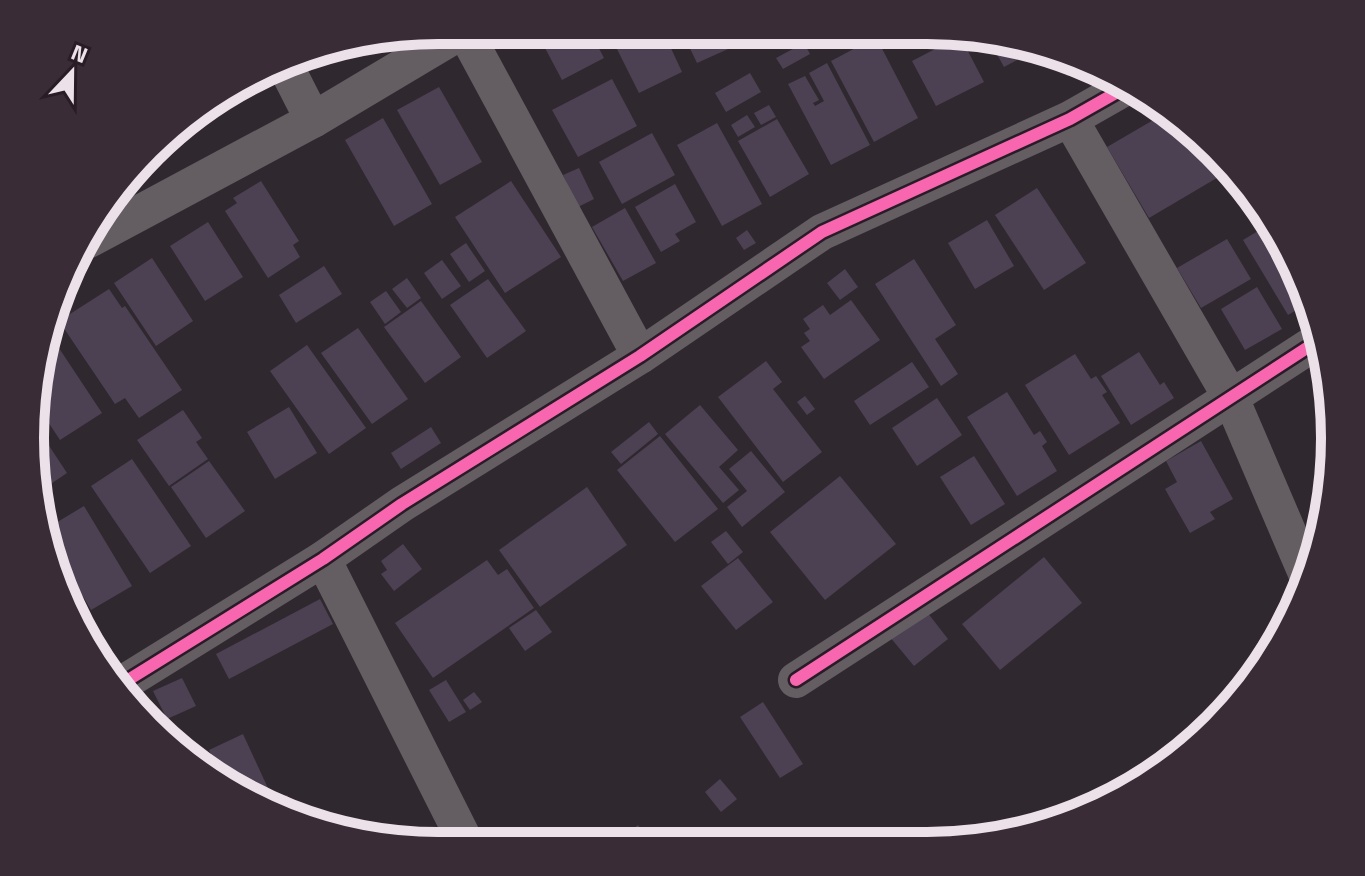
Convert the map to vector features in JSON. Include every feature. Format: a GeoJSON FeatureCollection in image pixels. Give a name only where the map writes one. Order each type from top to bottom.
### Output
{"type":"FeatureCollection","features":[{"type":"Feature","properties":{"kind":"street"},"geometry":{"type":"LineString","coordinates":[[102,233],[313,120],[441,44]]}},
{"type":"Feature","properties":{"kind":"street"},"geometry":{"type":"LineString","coordinates":[[472,44],[640,356]]}},
{"type":"Feature","properties":{"kind":"street"},"geometry":{"type":"LineString","coordinates":[[289,73],[313,120]]}},
{"type":"Feature","properties":{"kind":"street"},"geometry":{"type":"LineString","coordinates":[[127,681],[640,356],[822,232],[1070,119],[1116,93]]}},
{"type":"Feature","properties":{"kind":"street"},"geometry":{"type":"LineString","coordinates":[[1070,119],[1231,398],[1301,562]]}},
{"type":"Feature","properties":{"kind":"street"},"geometry":{"type":"LineString","coordinates":[[796,680],[1310,346]]}},
{"type":"Feature","properties":{"kind":"street"},"geometry":{"type":"LineString","coordinates":[[323,559],[460,832]]}},
{"type":"Feature","properties":{"kind":"building"},"geometry":{"type":"Polygon","coordinates":[[[543,44],[597,44],[604,58],[562,80],[543,44]]]}},
{"type":"Feature","properties":{"kind":"building"},"geometry":{"type":"Polygon","coordinates":[[[614,44],[669,44],[682,72],[639,93],[614,44]]]}},
{"type":"Feature","properties":{"kind":"building"},"geometry":{"type":"Polygon","coordinates":[[[688,44],[737,44],[737,45],[697,63],[688,44]]]}},
{"type":"Feature","properties":{"kind":"building"},"geometry":{"type":"Polygon","coordinates":[[[802,44],[810,54],[783,69],[776,58],[802,44]]]}},
{"type":"Feature","properties":{"kind":"building"},"geometry":{"type":"Polygon","coordinates":[[[863,44],[880,44],[918,118],[874,142],[831,61],[863,44]]]}},
{"type":"Feature","properties":{"kind":"building"},"geometry":{"type":"Polygon","coordinates":[[[943,45],[965,46],[984,82],[936,106],[912,61],[943,45]]]}},
{"type":"Feature","properties":{"kind":"building"},"geometry":{"type":"Polygon","coordinates":[[[995,50],[1025,56],[1004,67],[995,50]]]}},
{"type":"Feature","properties":{"kind":"building"},"geometry":{"type":"Polygon","coordinates":[[[827,63],[870,145],[831,165],[788,84],[805,76],[819,100],[813,103],[815,106],[824,101],[809,73],[827,63]]]}},
{"type":"Feature","properties":{"kind":"building"},"geometry":{"type":"Polygon","coordinates":[[[750,73],[761,92],[726,112],[715,93],[750,73]]]}},
{"type":"Feature","properties":{"kind":"building"},"geometry":{"type":"Polygon","coordinates":[[[612,79],[637,126],[578,157],[552,110],[612,79]]]}},
{"type":"Feature","properties":{"kind":"building"},"geometry":{"type":"Polygon","coordinates":[[[439,87],[482,162],[440,185],[397,110],[439,87]]]}},
{"type":"Feature","properties":{"kind":"building"},"geometry":{"type":"Polygon","coordinates":[[[769,105],[776,117],[761,125],[754,113],[769,105]]]}},
{"type":"Feature","properties":{"kind":"building"},"geometry":{"type":"Polygon","coordinates":[[[747,115],[755,127],[738,137],[731,125],[747,115]]]}},
{"type":"Feature","properties":{"kind":"building"},"geometry":{"type":"Polygon","coordinates":[[[383,118],[432,204],[394,226],[345,140],[383,118]]]}},
{"type":"Feature","properties":{"kind":"building"},"geometry":{"type":"Polygon","coordinates":[[[1157,118],[1221,176],[1149,218],[1107,147],[1157,118]]]}},
{"type":"Feature","properties":{"kind":"building"},"geometry":{"type":"Polygon","coordinates":[[[777,119],[809,174],[770,197],[738,141],[777,119]]]}},
{"type":"Feature","properties":{"kind":"building"},"geometry":{"type":"Polygon","coordinates":[[[717,123],[762,204],[722,226],[677,145],[717,123]]]}},
{"type":"Feature","properties":{"kind":"building"},"geometry":{"type":"Polygon","coordinates":[[[652,133],[675,175],[622,204],[599,162],[652,133]]]}},
{"type":"Feature","properties":{"kind":"building"},"geometry":{"type":"Polygon","coordinates":[[[579,168],[594,199],[578,207],[563,175],[579,168]]]}},
{"type":"Feature","properties":{"kind":"building"},"geometry":{"type":"Polygon","coordinates":[[[261,181],[299,241],[293,245],[300,257],[268,278],[225,211],[237,203],[233,198],[261,181]]]}},
{"type":"Feature","properties":{"kind":"building"},"geometry":{"type":"Polygon","coordinates":[[[511,181],[561,257],[505,293],[455,217],[511,181]]]}},
{"type":"Feature","properties":{"kind":"building"},"geometry":{"type":"Polygon","coordinates":[[[675,184],[696,222],[675,234],[680,241],[661,252],[635,207],[675,184]]]}},
{"type":"Feature","properties":{"kind":"building"},"geometry":{"type":"Polygon","coordinates":[[[1037,188],[1086,263],[1044,290],[995,215],[1037,188]]]}},
{"type":"Feature","properties":{"kind":"building"},"geometry":{"type":"Polygon","coordinates":[[[625,208],[656,263],[623,281],[592,227],[625,208]]]}},
{"type":"Feature","properties":{"kind":"building"},"geometry":{"type":"Polygon","coordinates":[[[987,220],[1014,266],[975,289],[948,243],[987,220]]]}},
{"type":"Feature","properties":{"kind":"building"},"geometry":{"type":"Polygon","coordinates":[[[208,222],[243,277],[205,301],[170,246],[208,222]]]}},
{"type":"Feature","properties":{"kind":"building"},"geometry":{"type":"Polygon","coordinates":[[[1261,229],[1299,308],[1288,315],[1243,240],[1261,229]]]}},
{"type":"Feature","properties":{"kind":"building"},"geometry":{"type":"Polygon","coordinates":[[[747,230],[756,243],[744,250],[736,238],[747,230]]]}},
{"type":"Feature","properties":{"kind":"building"},"geometry":{"type":"Polygon","coordinates":[[[1227,239],[1251,279],[1201,308],[1177,268],[1227,239]]]}},
{"type":"Feature","properties":{"kind":"building"},"geometry":{"type":"Polygon","coordinates":[[[466,243],[485,271],[469,282],[450,254],[466,243]]]}},
{"type":"Feature","properties":{"kind":"building"},"geometry":{"type":"Polygon","coordinates":[[[152,258],[193,321],[156,346],[114,283],[152,258]]]}},
{"type":"Feature","properties":{"kind":"building"},"geometry":{"type":"Polygon","coordinates":[[[914,259],[956,325],[935,339],[958,374],[941,386],[875,284],[914,259]]]}},
{"type":"Feature","properties":{"kind":"building"},"geometry":{"type":"Polygon","coordinates":[[[442,260],[461,286],[442,299],[424,273],[442,260]]]}},
{"type":"Feature","properties":{"kind":"building"},"geometry":{"type":"Polygon","coordinates":[[[324,266],[342,294],[296,323],[279,295],[324,266]]]}},
{"type":"Feature","properties":{"kind":"building"},"geometry":{"type":"Polygon","coordinates":[[[845,269],[858,287],[840,300],[827,283],[845,269]]]}},
{"type":"Feature","properties":{"kind":"building"},"geometry":{"type":"Polygon","coordinates":[[[407,278],[421,298],[407,308],[392,289],[407,278]]]}},
{"type":"Feature","properties":{"kind":"building"},"geometry":{"type":"Polygon","coordinates":[[[488,279],[526,331],[487,358],[450,305],[488,279]]]}},
{"type":"Feature","properties":{"kind":"building"},"geometry":{"type":"Polygon","coordinates":[[[1257,287],[1282,329],[1245,350],[1221,309],[1257,287]]]}},
{"type":"Feature","properties":{"kind":"building"},"geometry":{"type":"Polygon","coordinates":[[[109,289],[122,308],[125,306],[182,390],[139,418],[125,398],[115,404],[61,324],[63,319],[109,289]]]}},
{"type":"Feature","properties":{"kind":"building"},"geometry":{"type":"Polygon","coordinates":[[[386,291],[401,312],[385,324],[370,302],[386,291]]]}},
{"type":"Feature","properties":{"kind":"building"},"geometry":{"type":"Polygon","coordinates":[[[851,300],[880,340],[824,379],[801,347],[810,341],[804,333],[810,329],[803,319],[823,305],[830,315],[851,300]]]}},
{"type":"Feature","properties":{"kind":"building"},"geometry":{"type":"Polygon","coordinates":[[[421,301],[461,357],[425,383],[384,327],[421,301]]]}},
{"type":"Feature","properties":{"kind":"building"},"geometry":{"type":"Polygon","coordinates":[[[358,328],[408,399],[372,424],[321,353],[358,328]]]}},
{"type":"Feature","properties":{"kind":"building"},"geometry":{"type":"Polygon","coordinates":[[[56,343],[102,413],[60,440],[45,417],[56,343]]]}},
{"type":"Feature","properties":{"kind":"building"},"geometry":{"type":"Polygon","coordinates":[[[307,345],[366,428],[329,454],[270,371],[307,345]]]}},
{"type":"Feature","properties":{"kind":"building"},"geometry":{"type":"Polygon","coordinates":[[[1139,352],[1160,385],[1164,382],[1174,398],[1131,425],[1101,376],[1139,352]]]}},
{"type":"Feature","properties":{"kind":"building"},"geometry":{"type":"Polygon","coordinates":[[[1075,354],[1091,379],[1096,376],[1107,392],[1102,395],[1120,423],[1069,455],[1025,385],[1075,354]]]}},
{"type":"Feature","properties":{"kind":"building"},"geometry":{"type":"Polygon","coordinates":[[[766,361],[782,382],[773,389],[822,452],[783,482],[718,397],[766,361]]]}},
{"type":"Feature","properties":{"kind":"building"},"geometry":{"type":"Polygon","coordinates":[[[912,362],[929,387],[870,425],[854,401],[912,362]]]}},
{"type":"Feature","properties":{"kind":"building"},"geometry":{"type":"Polygon","coordinates":[[[1007,392],[1034,435],[1040,431],[1047,442],[1042,446],[1057,471],[1017,496],[967,417],[1007,392]]]}},
{"type":"Feature","properties":{"kind":"building"},"geometry":{"type":"Polygon","coordinates":[[[805,396],[815,409],[807,415],[797,402],[805,396]]]}},
{"type":"Feature","properties":{"kind":"building"},"geometry":{"type":"Polygon","coordinates":[[[937,398],[962,435],[917,466],[892,428],[937,398]]]}},
{"type":"Feature","properties":{"kind":"building"},"geometry":{"type":"Polygon","coordinates":[[[700,405],[738,450],[719,467],[739,490],[723,503],[665,434],[700,405]]]}},
{"type":"Feature","properties":{"kind":"building"},"geometry":{"type":"Polygon","coordinates":[[[289,407],[317,453],[275,479],[247,432],[289,407]]]}},
{"type":"Feature","properties":{"kind":"building"},"geometry":{"type":"Polygon","coordinates":[[[183,410],[202,438],[196,442],[208,459],[169,486],[137,440],[183,410]]]}},
{"type":"Feature","properties":{"kind":"building"},"geometry":{"type":"Polygon","coordinates":[[[649,422],[658,434],[621,464],[611,452],[649,422]]]}},
{"type":"Feature","properties":{"kind":"building"},"geometry":{"type":"Polygon","coordinates":[[[431,427],[441,443],[401,469],[391,453],[431,427]]]}},
{"type":"Feature","properties":{"kind":"building"},"geometry":{"type":"Polygon","coordinates":[[[660,436],[718,509],[675,542],[617,470],[660,436]]]}},
{"type":"Feature","properties":{"kind":"building"},"geometry":{"type":"Polygon","coordinates":[[[44,438],[67,473],[47,487],[44,438]]]}},
{"type":"Feature","properties":{"kind":"building"},"geometry":{"type":"Polygon","coordinates":[[[1201,441],[1233,499],[1210,512],[1215,519],[1190,533],[1165,489],[1177,482],[1166,461],[1201,441]]]}},
{"type":"Feature","properties":{"kind":"building"},"geometry":{"type":"Polygon","coordinates":[[[751,451],[785,492],[742,527],[727,507],[747,491],[729,469],[751,451]]]}},
{"type":"Feature","properties":{"kind":"building"},"geometry":{"type":"Polygon","coordinates":[[[974,456],[1005,504],[971,525],[940,477],[974,456]]]}},
{"type":"Feature","properties":{"kind":"building"},"geometry":{"type":"Polygon","coordinates":[[[132,459],[191,546],[150,573],[91,486],[132,459]]]}},
{"type":"Feature","properties":{"kind":"building"},"geometry":{"type":"Polygon","coordinates":[[[209,461],[245,511],[206,538],[171,487],[209,461]]]}},
{"type":"Feature","properties":{"kind":"building"},"geometry":{"type":"Polygon","coordinates":[[[840,476],[896,544],[825,600],[770,532],[840,476]]]}},
{"type":"Feature","properties":{"kind":"building"},"geometry":{"type":"Polygon","coordinates":[[[587,487],[627,545],[540,607],[499,550],[587,487]]]}},
{"type":"Feature","properties":{"kind":"building"},"geometry":{"type":"Polygon","coordinates":[[[84,506],[132,586],[91,610],[66,567],[54,524],[84,506]]]}},
{"type":"Feature","properties":{"kind":"building"},"geometry":{"type":"Polygon","coordinates":[[[726,531],[743,552],[728,564],[711,542],[726,531]]]}},
{"type":"Feature","properties":{"kind":"building"},"geometry":{"type":"Polygon","coordinates":[[[403,544],[422,569],[394,591],[381,574],[387,570],[381,561],[403,544]]]}},
{"type":"Feature","properties":{"kind":"building"},"geometry":{"type":"Polygon","coordinates":[[[1044,557],[1082,603],[1000,670],[962,624],[1044,557]]]}},
{"type":"Feature","properties":{"kind":"building"},"geometry":{"type":"Polygon","coordinates":[[[738,558],[773,602],[736,630],[701,586],[738,558]]]}},
{"type":"Feature","properties":{"kind":"building"},"geometry":{"type":"Polygon","coordinates":[[[487,560],[498,575],[507,569],[534,608],[433,678],[395,623],[487,560]]]}},
{"type":"Feature","properties":{"kind":"building"},"geometry":{"type":"Polygon","coordinates":[[[320,599],[333,624],[229,679],[216,654],[320,599]]]}},
{"type":"Feature","properties":{"kind":"building"},"geometry":{"type":"Polygon","coordinates":[[[920,603],[948,639],[914,666],[885,631],[920,603]]]}},
{"type":"Feature","properties":{"kind":"building"},"geometry":{"type":"Polygon","coordinates":[[[536,610],[552,632],[525,651],[509,628],[536,610]]]}},
{"type":"Feature","properties":{"kind":"building"},"geometry":{"type":"Polygon","coordinates":[[[182,678],[196,706],[167,719],[153,691],[182,678]]]}},
{"type":"Feature","properties":{"kind":"building"},"geometry":{"type":"Polygon","coordinates":[[[446,680],[466,712],[449,722],[429,690],[446,680]]]}},
{"type":"Feature","properties":{"kind":"building"},"geometry":{"type":"Polygon","coordinates":[[[474,692],[482,702],[470,710],[463,700],[474,692]]]}},
{"type":"Feature","properties":{"kind":"building"},"geometry":{"type":"Polygon","coordinates":[[[763,702],[803,764],[780,778],[740,717],[763,702]]]}},
{"type":"Feature","properties":{"kind":"building"},"geometry":{"type":"Polygon","coordinates":[[[243,734],[271,794],[215,763],[209,750],[243,734]]]}},
{"type":"Feature","properties":{"kind":"building"},"geometry":{"type":"Polygon","coordinates":[[[720,779],[737,799],[721,812],[705,792],[720,779]]]}},
{"type":"Feature","properties":{"kind":"building"},"geometry":{"type":"Polygon","coordinates":[[[287,795],[293,804],[287,802],[280,799],[287,795]]]}},
{"type":"Feature","properties":{"kind":"building"},"geometry":{"type":"Polygon","coordinates":[[[638,825],[643,832],[629,832],[638,825]]]}},
{"type":"Feature","properties":{"kind":"cycle path"},"geometry":{"type":"LineString","coordinates":[[127,681],[640,356],[822,232],[1070,119],[1116,93]]}},
{"type":"Feature","properties":{"kind":"cycle path"},"geometry":{"type":"LineString","coordinates":[[796,680],[1310,346]]}}]}
